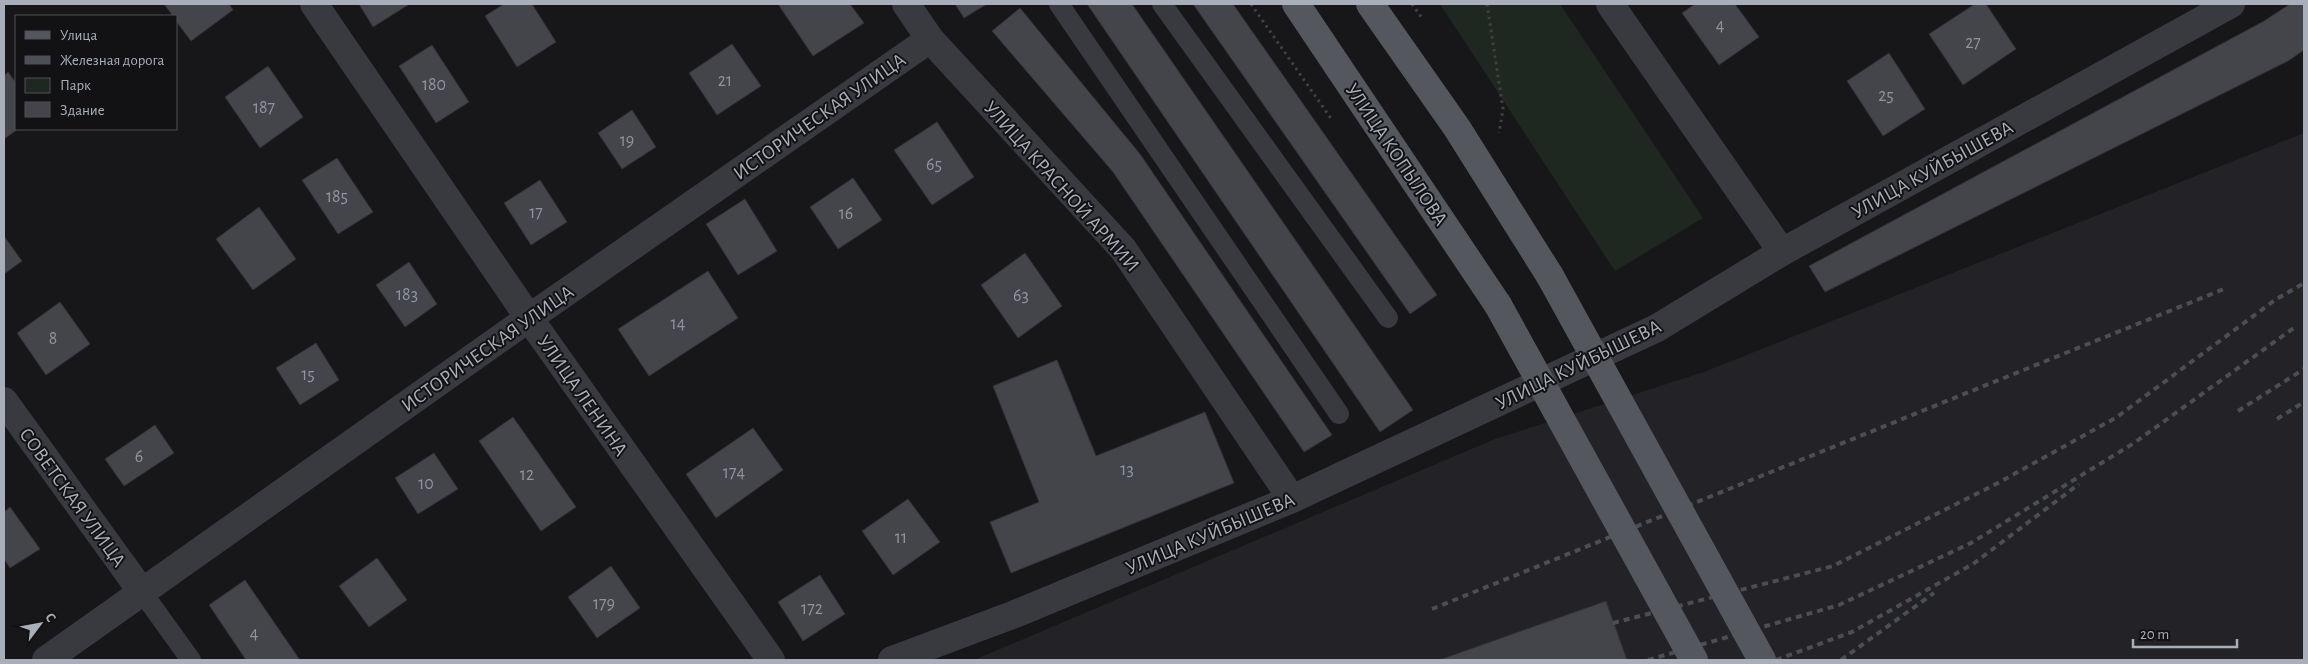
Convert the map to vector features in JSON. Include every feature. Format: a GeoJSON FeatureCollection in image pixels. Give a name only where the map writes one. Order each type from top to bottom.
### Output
{"type":"FeatureCollection","features":[{"type":"Feature","properties":{"kind":"main road","name":"УЛИЦА КОПЫЛОВА"},"geometry":{"type":"LineString","coordinates":[[1296,4],[1498,305],[1694,660]]}},
{"type":"Feature","properties":{"kind":"main road"},"geometry":{"type":"LineString","coordinates":[[1370,4],[1457,128],[1550,276],[1762,660]]}},
{"type":"Feature","properties":{"kind":"street","name":"УЛИЦА ЛЕНИНА"},"geometry":{"type":"LineString","coordinates":[[314,4],[529,318],[771,660]]}},
{"type":"Feature","properties":{"kind":"street","name":"УЛИЦА КРАСНОЙ АРМИИ"},"geometry":{"type":"LineString","coordinates":[[906,4],[930,38],[1124,249],[1292,499]]}},
{"type":"Feature","properties":{"kind":"street"},"geometry":{"type":"LineString","coordinates":[[1610,4],[1782,252]]}},
{"type":"Feature","properties":{"kind":"street","name":"УЛИЦА КУЙБЫШЕВА"},"geometry":{"type":"LineString","coordinates":[[892,660],[1015,614],[1292,499],[1658,328],[1782,252],[2231,4]]}},
{"type":"Feature","properties":{"kind":"street","name":"ИСТОРИЧЕСКАЯ УЛИЦА"},"geometry":{"type":"LineString","coordinates":[[46,660],[529,318],[930,38]]}},
{"type":"Feature","properties":{"kind":"street","name":"СОВЕТСКАЯ УЛИЦА"},"geometry":{"type":"LineString","coordinates":[[4,401],[142,592]]}},
{"type":"Feature","properties":{"kind":"lane"},"geometry":{"type":"LineString","coordinates":[[1059,4],[1339,414]]}},
{"type":"Feature","properties":{"kind":"lane"},"geometry":{"type":"LineString","coordinates":[[1162,4],[1388,318]]}},
{"type":"Feature","properties":{"kind":"lane"},"geometry":{"type":"LineString","coordinates":[[142,592],[191,660]]}},
{"type":"Feature","properties":{"kind":"path"},"geometry":{"type":"LineString","coordinates":[[1486,4],[1503,109],[1499,132]]}},
{"type":"Feature","properties":{"kind":"shaded area"},"geometry":{"type":"Polygon","coordinates":[[[2304,133],[2304,660],[974,660],[1495,439],[1704,372],[2304,133]]]}},
{"type":"Feature","properties":{"kind":"green space"},"geometry":{"type":"Polygon","coordinates":[[[1440,4],[1560,4],[1703,218],[1615,271],[1440,4]]]}},
{"type":"Feature","properties":{"kind":"building"},"geometry":{"type":"Polygon","coordinates":[[[164,4],[229,4],[233,10],[191,41],[178,24],[178,15],[172,15],[164,4]]]}},
{"type":"Feature","properties":{"kind":"building"},"geometry":{"type":"Polygon","coordinates":[[[359,4],[407,4],[408,5],[373,27],[359,4]]]}},
{"type":"Feature","properties":{"kind":"building"},"geometry":{"type":"Polygon","coordinates":[[[504,4],[532,4],[556,42],[517,67],[485,16],[504,4]]]}},
{"type":"Feature","properties":{"kind":"building"},"geometry":{"type":"Polygon","coordinates":[[[778,4],[850,4],[864,23],[813,56],[778,4]]]}},
{"type":"Feature","properties":{"kind":"building"},"geometry":{"type":"Polygon","coordinates":[[[955,4],[987,4],[964,18],[955,4]]]}},
{"type":"Feature","properties":{"kind":"building"},"geometry":{"type":"Polygon","coordinates":[[[1087,4],[1132,4],[1413,410],[1380,432],[1087,4]]]}},
{"type":"Feature","properties":{"kind":"building"},"geometry":{"type":"Polygon","coordinates":[[[1193,4],[1233,4],[1437,295],[1410,314],[1193,4]]]}},
{"type":"Feature","properties":{"kind":"building"},"geometry":{"type":"Polygon","coordinates":[[[1695,4],[1735,4],[1759,37],[1719,65],[1682,13],[1695,4]]]}},
{"type":"Feature","properties":{"kind":"building"},"geometry":{"type":"Polygon","coordinates":[[[1975,4],[1986,4],[2016,49],[1963,85],[1929,34],[1975,4]]]}},
{"type":"Feature","properties":{"kind":"building"},"geometry":{"type":"Polygon","coordinates":[[[2290,4],[2304,4],[2304,50],[2288,61],[1825,292],[1809,266],[2264,21],[2290,4]]]}},
{"type":"Feature","properties":{"kind":"building"},"geometry":{"type":"Polygon","coordinates":[[[1020,8],[1140,154],[1332,435],[1304,452],[1113,172],[992,31],[1020,8]]]}},
{"type":"Feature","properties":{"kind":"building"},"geometry":{"type":"Polygon","coordinates":[[[732,44],[761,86],[717,115],[689,73],[732,44]]]}},
{"type":"Feature","properties":{"kind":"building"},"geometry":{"type":"Polygon","coordinates":[[[432,45],[469,102],[436,123],[399,66],[432,45]]]}},
{"type":"Feature","properties":{"kind":"building"},"geometry":{"type":"Polygon","coordinates":[[[1889,53],[1925,109],[1883,136],[1847,81],[1889,53]]]}},
{"type":"Feature","properties":{"kind":"building"},"geometry":{"type":"Polygon","coordinates":[[[268,66],[303,117],[260,148],[225,97],[268,66]]]}},
{"type":"Feature","properties":{"kind":"building"},"geometry":{"type":"Polygon","coordinates":[[[8,72],[15,82],[15,130],[17,130],[4,139],[4,76],[8,72]]]}},
{"type":"Feature","properties":{"kind":"building"},"geometry":{"type":"Polygon","coordinates":[[[632,110],[656,147],[622,169],[598,133],[632,110]]]}},
{"type":"Feature","properties":{"kind":"building"},"geometry":{"type":"Polygon","coordinates":[[[937,122],[974,177],[932,205],[894,150],[937,122]]]}},
{"type":"Feature","properties":{"kind":"building"},"geometry":{"type":"Polygon","coordinates":[[[337,158],[373,212],[338,234],[302,180],[337,158]]]}},
{"type":"Feature","properties":{"kind":"building"},"geometry":{"type":"Polygon","coordinates":[[[853,178],[882,220],[838,249],[810,207],[853,178]]]}},
{"type":"Feature","properties":{"kind":"building"},"geometry":{"type":"Polygon","coordinates":[[[540,180],[567,222],[531,245],[504,203],[540,180]]]}},
{"type":"Feature","properties":{"kind":"building"},"geometry":{"type":"Polygon","coordinates":[[[745,199],[777,251],[738,275],[706,224],[745,199]]]}},
{"type":"Feature","properties":{"kind":"building"},"geometry":{"type":"Polygon","coordinates":[[[259,207],[296,259],[253,290],[216,239],[259,207]]]}},
{"type":"Feature","properties":{"kind":"building"},"geometry":{"type":"Polygon","coordinates":[[[4,236],[22,261],[4,274],[4,236]]]}},
{"type":"Feature","properties":{"kind":"building"},"geometry":{"type":"Polygon","coordinates":[[[1025,253],[1062,306],[1018,338],[981,285],[1025,253]]]}},
{"type":"Feature","properties":{"kind":"building"},"geometry":{"type":"Polygon","coordinates":[[[409,262],[437,304],[405,327],[376,285],[409,262]]]}},
{"type":"Feature","properties":{"kind":"building"},"geometry":{"type":"Polygon","coordinates":[[[708,271],[738,318],[649,376],[618,329],[708,271]]]}},
{"type":"Feature","properties":{"kind":"building"},"geometry":{"type":"Polygon","coordinates":[[[60,302],[90,344],[46,375],[17,333],[60,302]]]}},
{"type":"Feature","properties":{"kind":"building"},"geometry":{"type":"Polygon","coordinates":[[[316,343],[339,380],[300,405],[276,368],[316,343]]]}},
{"type":"Feature","properties":{"kind":"building"},"geometry":{"type":"Polygon","coordinates":[[[1057,360],[1096,456],[1205,412],[1234,483],[1011,573],[990,522],[1039,502],[993,386],[1057,360]]]}},
{"type":"Feature","properties":{"kind":"building"},"geometry":{"type":"Polygon","coordinates":[[[513,417],[576,507],[541,531],[479,441],[513,417]]]}},
{"type":"Feature","properties":{"kind":"building"},"geometry":{"type":"Polygon","coordinates":[[[155,425],[174,453],[124,486],[105,459],[155,425]]]}},
{"type":"Feature","properties":{"kind":"building"},"geometry":{"type":"Polygon","coordinates":[[[753,428],[783,470],[716,518],[686,474],[753,428]]]}},
{"type":"Feature","properties":{"kind":"building"},"geometry":{"type":"Polygon","coordinates":[[[434,453],[458,489],[418,514],[395,478],[434,453]]]}},
{"type":"Feature","properties":{"kind":"building"},"geometry":{"type":"Polygon","coordinates":[[[908,499],[940,542],[893,575],[862,531],[908,499]]]}},
{"type":"Feature","properties":{"kind":"building"},"geometry":{"type":"Polygon","coordinates":[[[10,507],[40,549],[10,568],[4,559],[4,512],[10,507]]]}},
{"type":"Feature","properties":{"kind":"building"},"geometry":{"type":"Polygon","coordinates":[[[377,558],[407,600],[369,627],[339,586],[377,558]]]}},
{"type":"Feature","properties":{"kind":"building"},"geometry":{"type":"Polygon","coordinates":[[[611,566],[640,608],[597,638],[568,597],[611,566]]]}},
{"type":"Feature","properties":{"kind":"building"},"geometry":{"type":"Polygon","coordinates":[[[820,575],[845,614],[803,641],[778,602],[820,575]]]}},
{"type":"Feature","properties":{"kind":"building"},"geometry":{"type":"Polygon","coordinates":[[[245,580],[300,660],[246,660],[209,605],[245,580]]]}},
{"type":"Feature","properties":{"kind":"building"},"geometry":{"type":"Polygon","coordinates":[[[1606,601],[1627,660],[1439,660],[1606,601]]]}},
{"type":"Feature","properties":{"kind":"railway"},"geometry":{"type":"LineString","coordinates":[[1613,623],[1833,566],[1998,483],[2117,417],[2275,300],[2304,283]]}},
{"type":"Feature","properties":{"kind":"railway"},"geometry":{"type":"LineString","coordinates":[[1432,609],[2224,289]]}},
{"type":"Feature","properties":{"kind":"railway"},"geometry":{"type":"LineString","coordinates":[[1648,660],[1839,605],[1971,543],[2134,443],[2295,327]]}},
{"type":"Feature","properties":{"kind":"railway"},"geometry":{"type":"LineString","coordinates":[[2238,411],[2304,369]]}},
{"type":"Feature","properties":{"kind":"railway"},"geometry":{"type":"LineString","coordinates":[[2277,419],[2304,402]]}},
{"type":"Feature","properties":{"kind":"railway"},"geometry":{"type":"LineString","coordinates":[[1776,660],[1852,632],[1973,564],[2079,484]]}},
{"type":"Feature","properties":{"kind":"railway"},"geometry":{"type":"LineString","coordinates":[[1841,660],[1934,593]]}}]}
